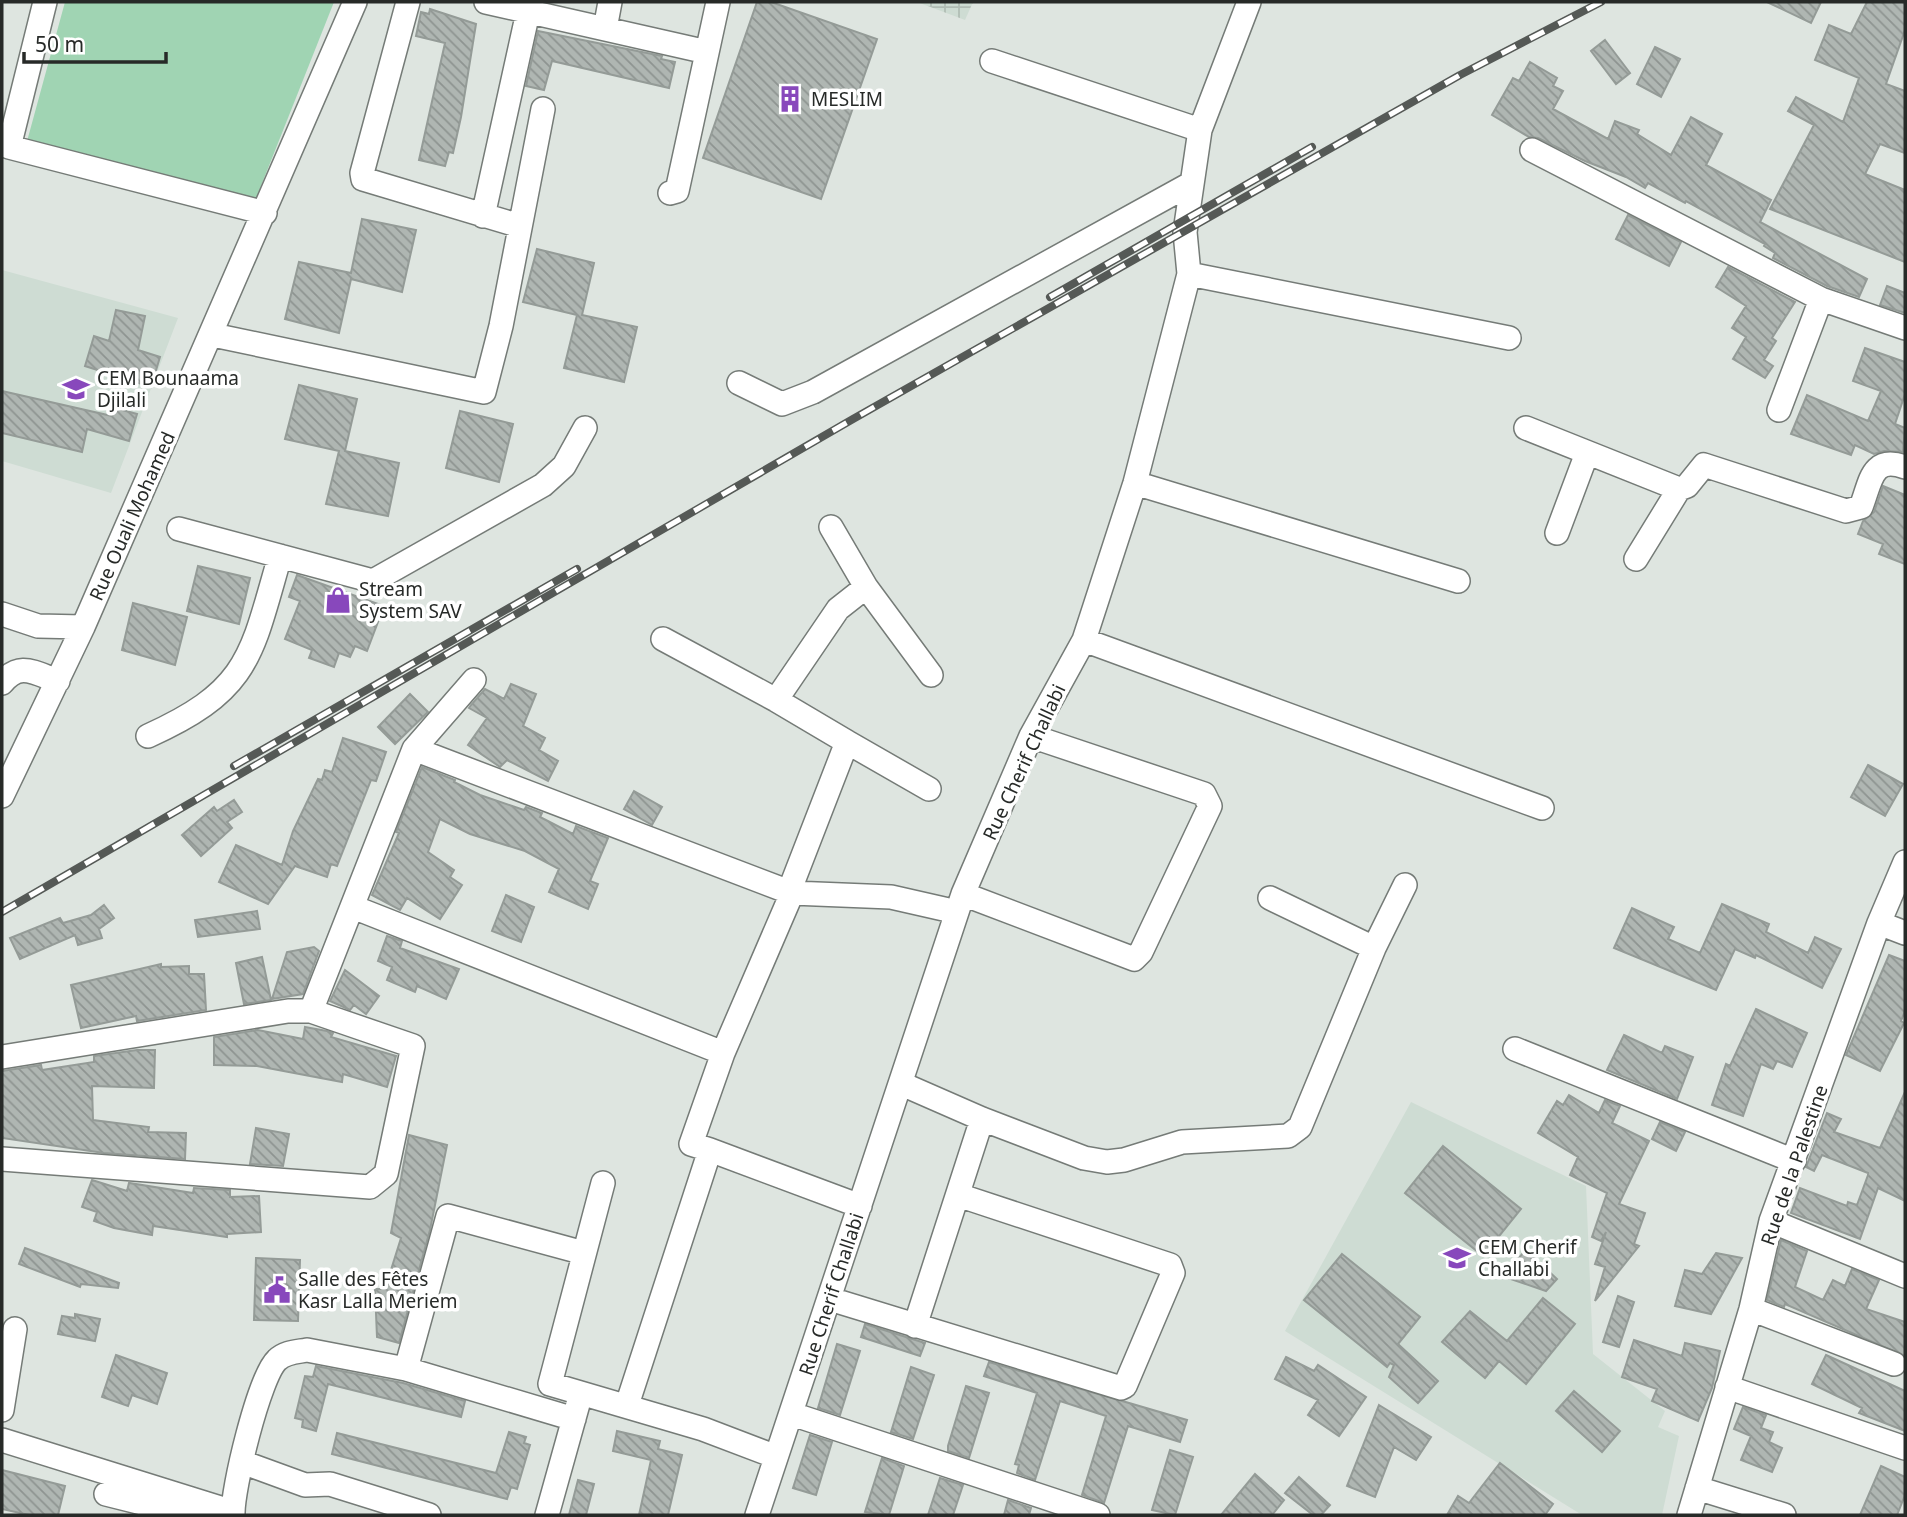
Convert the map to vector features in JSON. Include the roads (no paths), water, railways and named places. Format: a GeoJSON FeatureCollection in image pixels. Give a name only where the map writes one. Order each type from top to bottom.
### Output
{"type":"FeatureCollection","features":[{"type":"Feature","properties":{"kind":"street"},"geometry":{"type":"LineString","coordinates":[[45,2],[11,97],[9,147],[265,213]]}},
{"type":"Feature","properties":{"kind":"street","name":"Rue Ouali Mohamed"},"geometry":{"type":"LineString","coordinates":[[2,796],[83,627],[213,335],[355,2]]}},
{"type":"Feature","properties":{"kind":"street"},"geometry":{"type":"LineString","coordinates":[[408,2],[362,173],[363,179],[520,226]]}},
{"type":"Feature","properties":{"kind":"street"},"geometry":{"type":"LineString","coordinates":[[486,2],[707,52]]}},
{"type":"Feature","properties":{"kind":"street"},"geometry":{"type":"LineString","coordinates":[[605,29],[610,2]]}},
{"type":"Feature","properties":{"kind":"street"},"geometry":{"type":"LineString","coordinates":[[670,193],[677,191],[718,2]]}},
{"type":"Feature","properties":{"kind":"street","name":"Rue Cherif Challabi"},"geometry":{"type":"LineString","coordinates":[[757,1515],[774,1456],[792,1414],[960,903],[1031,736],[1084,640],[1135,483],[1189,274],[1185,232],[1200,130],[1249,2]]}},
{"type":"Feature","properties":{"kind":"street"},"geometry":{"type":"LineString","coordinates":[[483,216],[528,12]]}},
{"type":"Feature","properties":{"kind":"street"},"geometry":{"type":"LineString","coordinates":[[992,61],[1200,130]]}},
{"type":"Feature","properties":{"kind":"street"},"geometry":{"type":"LineString","coordinates":[[213,335],[484,392],[501,326],[543,109]]}},
{"type":"Feature","properties":{"kind":"street"},"geometry":{"type":"LineString","coordinates":[[1532,150],[1821,299],[1905,328]]}},
{"type":"Feature","properties":{"kind":"street"},"geometry":{"type":"LineString","coordinates":[[739,383],[782,404],[813,392],[1192,183]]}},
{"type":"Feature","properties":{"kind":"street"},"geometry":{"type":"LineString","coordinates":[[1189,274],[1509,338]]}},
{"type":"Feature","properties":{"kind":"street"},"geometry":{"type":"LineString","coordinates":[[1779,410],[1821,299]]}},
{"type":"Feature","properties":{"kind":"street"},"geometry":{"type":"LineString","coordinates":[[179,529],[373,581],[543,485],[564,466],[585,428]]}},
{"type":"Feature","properties":{"kind":"street"},"geometry":{"type":"LineString","coordinates":[[1526,428],[1679,489]]}},
{"type":"Feature","properties":{"kind":"street"},"geometry":{"type":"LineString","coordinates":[[1558,533],[1587,453]]}},
{"type":"Feature","properties":{"kind":"street"},"geometry":{"type":"LineString","coordinates":[[1636,559],[1679,489],[1687,485],[1704,465],[1853,511],[1861,507],[1876,468],[1884,463],[1905,467]]}},
{"type":"Feature","properties":{"kind":"street"},"geometry":{"type":"LineString","coordinates":[[1135,483],[1458,580]]}},
{"type":"Feature","properties":{"kind":"street"},"geometry":{"type":"LineString","coordinates":[[831,527],[866,587],[931,676]]}},
{"type":"Feature","properties":{"kind":"street"},"geometry":{"type":"LineString","coordinates":[[148,736],[181,722],[225,691],[244,666],[257,637],[280,556]]}},
{"type":"Feature","properties":{"kind":"street"},"geometry":{"type":"LineString","coordinates":[[776,700],[838,609],[866,587]]}},
{"type":"Feature","properties":{"kind":"street"},"geometry":{"type":"LineString","coordinates":[[2,614],[38,626],[83,627]]}},
{"type":"Feature","properties":{"kind":"street"},"geometry":{"type":"LineString","coordinates":[[663,639],[776,700],[929,789]]}},
{"type":"Feature","properties":{"kind":"street"},"geometry":{"type":"LineString","coordinates":[[1084,640],[1542,808]]}},
{"type":"Feature","properties":{"kind":"street"},"geometry":{"type":"LineString","coordinates":[[2,683],[11,671],[22,669],[58,681]]}},
{"type":"Feature","properties":{"kind":"street"},"geometry":{"type":"LineString","coordinates":[[311,1011],[414,749],[474,680]]}},
{"type":"Feature","properties":{"kind":"street"},"geometry":{"type":"LineString","coordinates":[[414,749],[792,893],[960,903],[1134,959],[1141,952],[1210,806],[1204,794],[1031,736]]}},
{"type":"Feature","properties":{"kind":"street"},"geometry":{"type":"LineString","coordinates":[[846,743],[792,884],[792,893],[723,1053],[691,1144],[860,1206]]}},
{"type":"Feature","properties":{"kind":"street","name":"Rue de la Palestine"},"geometry":{"type":"LineString","coordinates":[[1689,1515],[1751,1309],[1772,1221],[1879,923],[1905,862]]}},
{"type":"Feature","properties":{"kind":"street"},"geometry":{"type":"LineString","coordinates":[[902,1084],[982,1119],[1084,1158],[1107,1162],[1124,1160],[1182,1142],[1288,1136],[1300,1127],[1374,948],[1405,885]]}},
{"type":"Feature","properties":{"kind":"street"},"geometry":{"type":"LineString","coordinates":[[1269,898],[1374,948]]}},
{"type":"Feature","properties":{"kind":"street"},"geometry":{"type":"LineString","coordinates":[[353,907],[723,1053]]}},
{"type":"Feature","properties":{"kind":"street"},"geometry":{"type":"LineString","coordinates":[[1879,923],[1905,933]]}},
{"type":"Feature","properties":{"kind":"street"},"geometry":{"type":"LineString","coordinates":[[2,1057],[288,1011],[311,1011],[413,1046],[386,1174],[370,1187],[2,1159]]}},
{"type":"Feature","properties":{"kind":"street"},"geometry":{"type":"LineString","coordinates":[[1515,1049],[1794,1161]]}},
{"type":"Feature","properties":{"kind":"street"},"geometry":{"type":"LineString","coordinates":[[915,1326],[982,1119]]}},
{"type":"Feature","properties":{"kind":"street"},"geometry":{"type":"LineString","coordinates":[[627,1405],[710,1150]]}},
{"type":"Feature","properties":{"kind":"street"},"geometry":{"type":"LineString","coordinates":[[603,1182],[550,1384],[627,1405],[774,1456]]}},
{"type":"Feature","properties":{"kind":"street"},"geometry":{"type":"LineString","coordinates":[[830,1299],[1121,1388],[1131,1379],[1173,1273],[1165,1262],[958,1195]]}},
{"type":"Feature","properties":{"kind":"street"},"geometry":{"type":"LineString","coordinates":[[406,1369],[448,1216],[584,1253]]}},
{"type":"Feature","properties":{"kind":"street"},"geometry":{"type":"LineString","coordinates":[[1772,1221],[1905,1276]]}},
{"type":"Feature","properties":{"kind":"street"},"geometry":{"type":"LineString","coordinates":[[1751,1309],[1894,1364]]}},
{"type":"Feature","properties":{"kind":"street"},"geometry":{"type":"LineString","coordinates":[[2,1410],[15,1329]]}},
{"type":"Feature","properties":{"kind":"street"},"geometry":{"type":"LineString","coordinates":[[2,1440],[233,1514],[242,1462],[265,1376],[278,1359],[291,1352],[307,1350],[406,1369],[574,1419]]}},
{"type":"Feature","properties":{"kind":"street"},"geometry":{"type":"LineString","coordinates":[[1727,1387],[1905,1448]]}},
{"type":"Feature","properties":{"kind":"street"},"geometry":{"type":"LineString","coordinates":[[547,1515],[581,1393]]}},
{"type":"Feature","properties":{"kind":"street"},"geometry":{"type":"LineString","coordinates":[[792,1414],[1098,1515]]}},
{"type":"Feature","properties":{"kind":"street"},"geometry":{"type":"LineString","coordinates":[[242,1462],[305,1485],[330,1484],[429,1515]]}},
{"type":"Feature","properties":{"kind":"street"},"geometry":{"type":"LineString","coordinates":[[1697,1488],[1784,1515]]}},
{"type":"Feature","properties":{"kind":"street"},"geometry":{"type":"LineString","coordinates":[[106,1494],[190,1515]]}},
{"type":"Feature","properties":{"kind":"railway"},"geometry":{"type":"LineString","coordinates":[[2,912],[853,419],[1460,75],[1601,2]]}},
{"type":"Feature","properties":{"kind":"railway"},"geometry":{"type":"LineString","coordinates":[[1050,297],[1312,147]]}},
{"type":"Feature","properties":{"kind":"railway"},"geometry":{"type":"LineString","coordinates":[[234,766],[577,569]]}},
{"type":"Feature","properties":{"kind":"place","name":"MESLIM"},"geometry":{"type":"Point","coordinates":[790,99]}},
{"type":"Feature","properties":{"kind":"place","name":"CEM Bounaama Djilali"},"geometry":{"type":"Point","coordinates":[76,389]}},
{"type":"Feature","properties":{"kind":"place","name":"Stream System SAV"},"geometry":{"type":"Point","coordinates":[338,600]}},
{"type":"Feature","properties":{"kind":"place","name":"CEM Cherif Challabi"},"geometry":{"type":"Point","coordinates":[1457,1258]}},
{"type":"Feature","properties":{"kind":"place","name":"Salle des Fêtes Kasr Lalla Meriem"},"geometry":{"type":"Point","coordinates":[277,1290]}}]}
